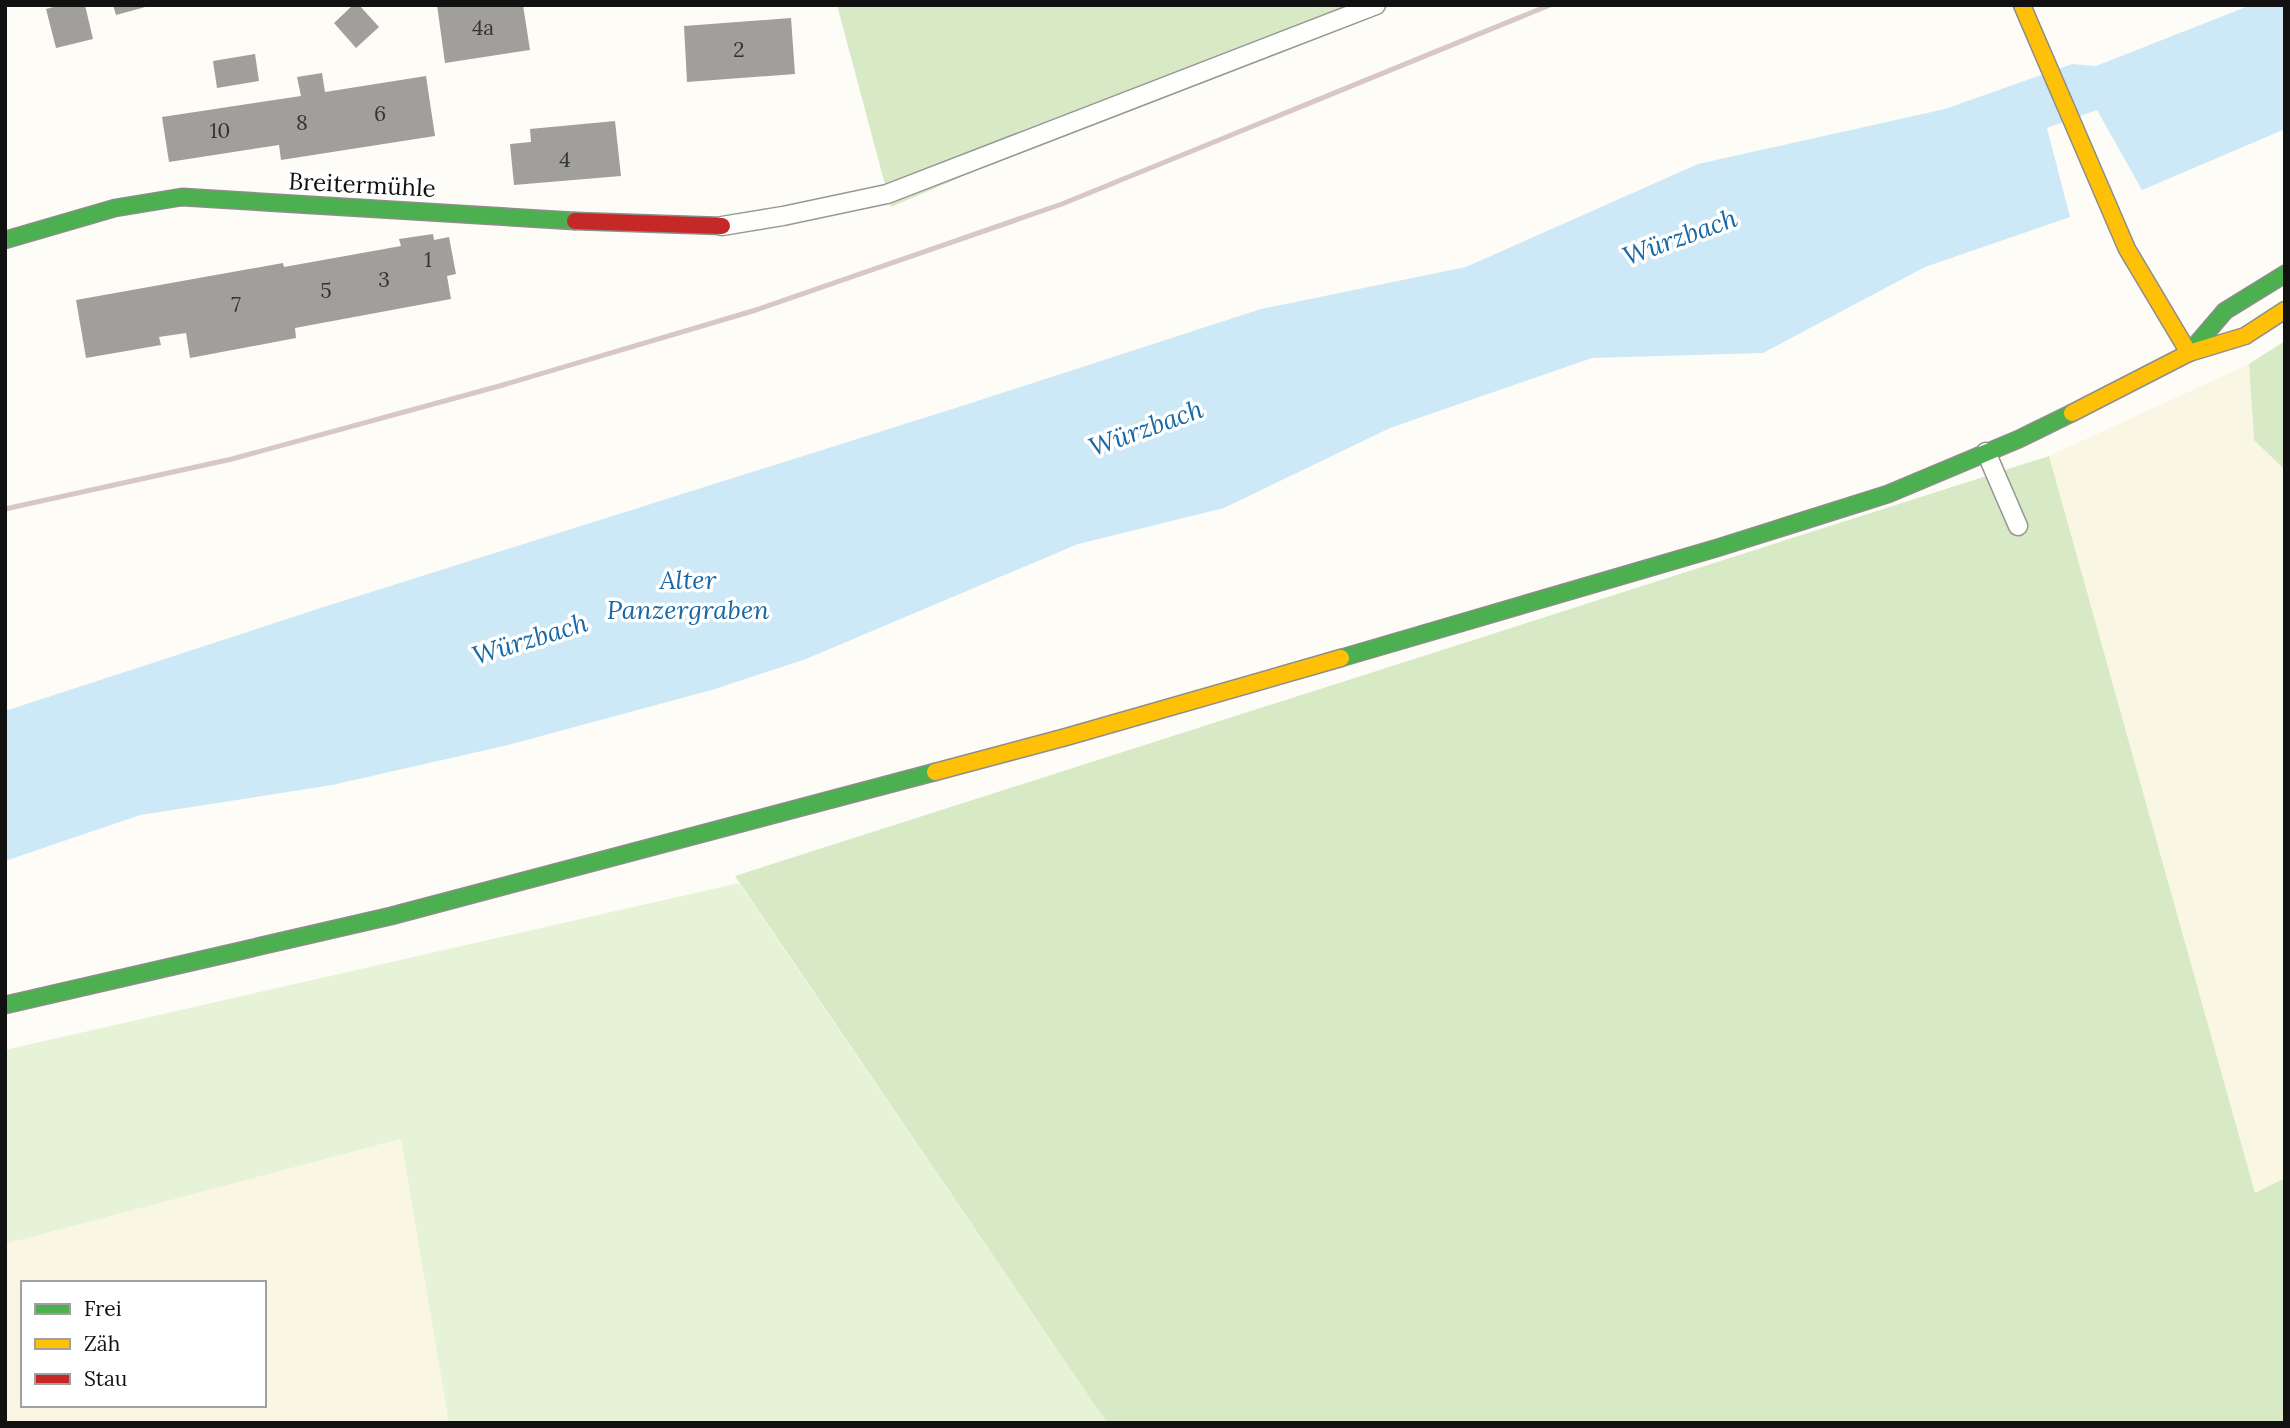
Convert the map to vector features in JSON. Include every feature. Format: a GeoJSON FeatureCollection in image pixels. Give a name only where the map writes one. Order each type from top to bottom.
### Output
{"type":"FeatureCollection","features":[{"type":"Feature","properties":{"kind":"main road"},"geometry":{"type":"LineString","coordinates":[[2022,5],[2127,249],[2189,353]]}},
{"type":"Feature","properties":{"kind":"main road","name":"Breitermühle"},"geometry":{"type":"LineString","coordinates":[[5,240],[112,207],[182,197],[634,224],[722,226]]}},
{"type":"Feature","properties":{"kind":"main road"},"geometry":{"type":"LineString","coordinates":[[2189,353],[2225,311],[2285,274]]}},
{"type":"Feature","properties":{"kind":"main road"},"geometry":{"type":"LineString","coordinates":[[5,1005],[391,916],[1066,737],[1717,548],[1888,494],[2117,391],[2189,353],[2245,336],[2285,310]]}},
{"type":"Feature","properties":{"kind":"lane"},"geometry":{"type":"LineString","coordinates":[[722,226],[887,194],[1376,5]]}},
{"type":"Feature","properties":{"kind":"lane"},"geometry":{"type":"LineString","coordinates":[[1986,452],[2018,526]]}},
{"type":"Feature","properties":{"kind":"shaded area"},"geometry":{"type":"Polygon","coordinates":[[[2249,364],[2254,439],[2285,470],[2285,1178],[2255,1194],[2049,456],[2249,364]]]}},
{"type":"Feature","properties":{"kind":"shaded area"},"geometry":{"type":"Polygon","coordinates":[[[402,1139],[449,1423],[5,1423],[5,1244],[402,1139]]]}},
{"type":"Feature","properties":{"kind":"green space"},"geometry":{"type":"Polygon","coordinates":[[[837,5],[1361,5],[891,207],[837,5]]]}},
{"type":"Feature","properties":{"kind":"green space"},"geometry":{"type":"Polygon","coordinates":[[[2285,341],[2285,470],[2254,440],[2249,364],[2285,341]]]}},
{"type":"Feature","properties":{"kind":"green space"},"geometry":{"type":"Polygon","coordinates":[[[2049,456],[2255,1193],[2285,1178],[2285,1423],[1107,1423],[735,876],[2049,456]]]}},
{"type":"Feature","properties":{"kind":"green space"},"geometry":{"type":"Polygon","coordinates":[[[739,883],[1107,1423],[449,1423],[401,1139],[5,1244],[5,1050],[739,883]]]}},
{"type":"Feature","properties":{"kind":"water","name":"Alter Panzergraben"},"geometry":{"type":"Polygon","coordinates":[[[2251,5],[2285,5],[2285,129],[2142,190],[2097,110],[2047,128],[2070,217],[1925,267],[1763,353],[1592,358],[1390,428],[1224,508],[1078,544],[806,659],[715,689],[508,745],[332,785],[140,815],[5,861],[5,711],[1261,309],[1466,267],[1698,164],[1945,109],[2072,64],[2096,66],[2251,5]]]}},
{"type":"Feature","properties":{"kind":"building"},"geometry":{"type":"Polygon","coordinates":[[[61,5],[85,5],[93,39],[56,48],[46,9],[61,5]]]}},
{"type":"Feature","properties":{"kind":"building"},"geometry":{"type":"Polygon","coordinates":[[[113,5],[149,5],[149,6],[116,15],[113,5]]]}},
{"type":"Feature","properties":{"kind":"building"},"geometry":{"type":"Polygon","coordinates":[[[353,5],[359,5],[379,27],[356,48],[334,23],[353,5]]]}},
{"type":"Feature","properties":{"kind":"building"},"geometry":{"type":"Polygon","coordinates":[[[437,5],[523,5],[530,50],[445,63],[437,5]]]}},
{"type":"Feature","properties":{"kind":"building"},"geometry":{"type":"Polygon","coordinates":[[[791,18],[795,74],[687,82],[684,26],[791,18]]]}},
{"type":"Feature","properties":{"kind":"building"},"geometry":{"type":"Polygon","coordinates":[[[255,54],[259,81],[217,88],[213,61],[255,54]]]}},
{"type":"Feature","properties":{"kind":"building"},"geometry":{"type":"Polygon","coordinates":[[[322,73],[325,92],[426,76],[435,136],[281,160],[279,145],[169,162],[162,117],[301,96],[297,77],[322,73]]]}},
{"type":"Feature","properties":{"kind":"building"},"geometry":{"type":"Polygon","coordinates":[[[615,121],[621,176],[514,185],[510,144],[531,142],[530,129],[615,121]]]}},
{"type":"Feature","properties":{"kind":"building"},"geometry":{"type":"Polygon","coordinates":[[[433,234],[434,240],[449,237],[456,274],[447,276],[451,299],[295,328],[296,338],[190,358],[186,333],[159,337],[161,345],[86,358],[76,300],[283,263],[284,267],[401,246],[399,239],[433,234]]]}},
{"type":"Feature","properties":{"kind":"railway"},"geometry":{"type":"LineString","coordinates":[[5,509],[232,459],[503,385],[756,310],[1062,204],[1550,5]]}},
{"type":"Feature","properties":{"kind":"traffic: fast"},"geometry":{"type":"LineString","coordinates":[[5,240],[115,208],[182,197],[575,221]]}},
{"type":"Feature","properties":{"kind":"traffic: fast"},"geometry":{"type":"LineString","coordinates":[[2189,353],[2225,311],[2285,274]]}},
{"type":"Feature","properties":{"kind":"traffic: fast"},"geometry":{"type":"LineString","coordinates":[[1341,658],[1717,548],[1888,494],[2019,439],[2072,413]]}},
{"type":"Feature","properties":{"kind":"traffic: fast"},"geometry":{"type":"LineString","coordinates":[[5,1005],[391,916],[935,772]]}},
{"type":"Feature","properties":{"kind":"traffic: slow"},"geometry":{"type":"LineString","coordinates":[[2022,5],[2127,249],[2189,353]]}},
{"type":"Feature","properties":{"kind":"traffic: slow"},"geometry":{"type":"LineString","coordinates":[[2072,413],[2189,353],[2245,336],[2285,310]]}},
{"type":"Feature","properties":{"kind":"traffic: slow"},"geometry":{"type":"LineString","coordinates":[[935,772],[1341,658]]}},
{"type":"Feature","properties":{"kind":"traffic: jam"},"geometry":{"type":"LineString","coordinates":[[575,221],[722,226]]}},
{"type":"Feature","properties":{"kind":"water label","name":"Würzbach"},"geometry":{"type":"Point","coordinates":[1680,237]}},
{"type":"Feature","properties":{"kind":"water label","name":"Würzbach"},"geometry":{"type":"Point","coordinates":[1146,428]}},
{"type":"Feature","properties":{"kind":"water label","name":"Würzbach"},"geometry":{"type":"Point","coordinates":[530,639]}}]}
